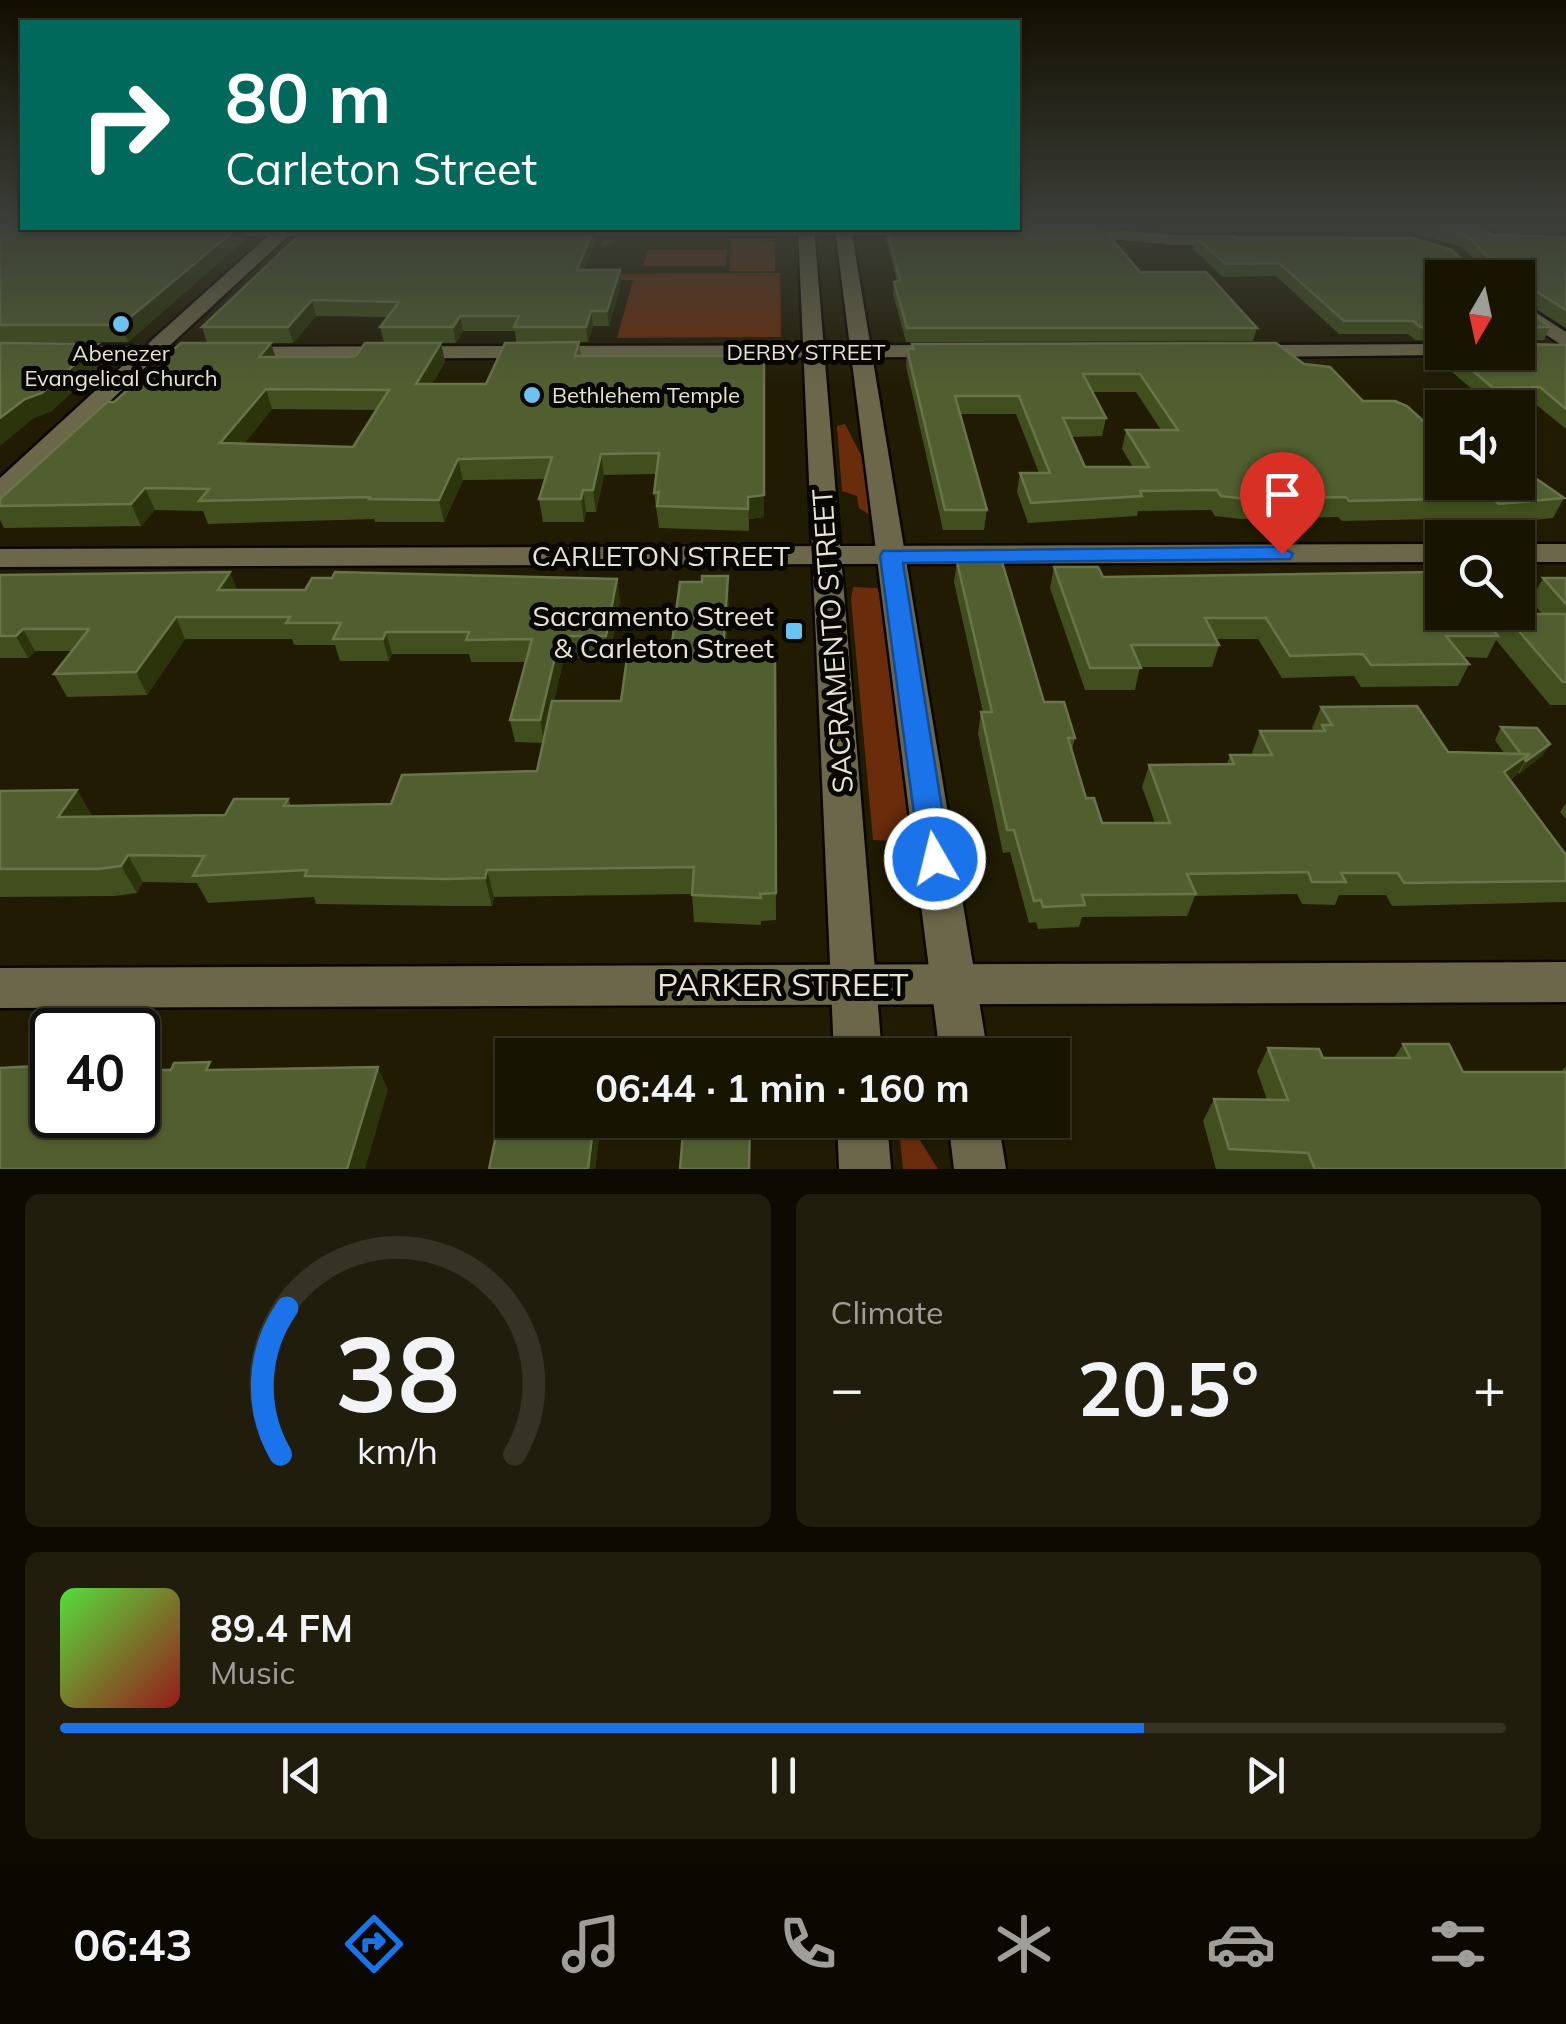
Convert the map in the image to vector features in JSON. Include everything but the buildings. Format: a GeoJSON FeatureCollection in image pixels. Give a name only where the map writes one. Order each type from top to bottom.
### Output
{"type":"FeatureCollection","features":[{"type":"Feature","properties":{"kind":"street"},"geometry":{"type":"LineString","coordinates":[[0,492],[231,279]]}},
{"type":"Feature","properties":{"kind":"street","name":"SACRAMENTO STREET"},"geometry":{"type":"LineString","coordinates":[[809,279],[857,1038]]}},
{"type":"Feature","properties":{"kind":"street"},"geometry":{"type":"LineString","coordinates":[[851,279],[962,1038]]}},
{"type":"Feature","properties":{"kind":"street"},"geometry":{"type":"LineString","coordinates":[[1535,321],[1566,346]]}},
{"type":"Feature","properties":{"kind":"street"},"geometry":{"type":"LineString","coordinates":[[1535,350],[1566,346]]}},
{"type":"Feature","properties":{"kind":"street"},"geometry":{"type":"LineString","coordinates":[[1233,350],[1425,350]]}},
{"type":"Feature","properties":{"kind":"street","name":"DERBY STREET"},"geometry":{"type":"LineString","coordinates":[[0,352],[976,351]]}},
{"type":"Feature","properties":{"kind":"street","name":"CARLETON STREET"},"geometry":{"type":"LineString","coordinates":[[0,558],[1425,553]]}},
{"type":"Feature","properties":{"kind":"street"},"geometry":{"type":"LineString","coordinates":[[1535,553],[1566,553]]}},
{"type":"Feature","properties":{"kind":"street","name":"PARKER STREET"},"geometry":{"type":"LineString","coordinates":[[0,988],[1566,982]]}},
{"type":"Feature","properties":{"kind":"street"},"geometry":{"type":"LineString","coordinates":[[863,1138],[865,1169]]}},
{"type":"Feature","properties":{"kind":"street"},"geometry":{"type":"LineString","coordinates":[[976,1138],[980,1169]]}},
{"type":"Feature","properties":{"kind":"shaded area"},"geometry":{"type":"Polygon","coordinates":[[[780,279],[781,337],[617,338],[633,280],[587,280],[780,279]]]}},
{"type":"Feature","properties":{"kind":"shaded area"},"geometry":{"type":"Polygon","coordinates":[[[845,424],[864,461],[870,515],[859,508],[857,496],[842,491],[837,426],[845,424]]]}},
{"type":"Feature","properties":{"kind":"shaded area"},"geometry":{"type":"Polygon","coordinates":[[[853,587],[877,588],[882,600],[915,871],[904,871],[893,841],[873,840],[853,587]]]}},
{"type":"Feature","properties":{"kind":"shaded area"},"geometry":{"type":"Polygon","coordinates":[[[900,1138],[918,1138],[938,1169],[903,1169],[900,1138]]]}},
{"type":"Feature","properties":{"kind":"place","name":"Abenezer Evangelical Church"},"geometry":{"type":"Point","coordinates":[121,324]}},
{"type":"Feature","properties":{"kind":"place","name":"Bethlehem Temple"},"geometry":{"type":"Point","coordinates":[532,395]}},
{"type":"Feature","properties":{"kind":"place","name":"Sacramento Street & Carleton Street"},"geometry":{"type":"Point","coordinates":[794,631]}},
{"type":"Feature","properties":{"kind":"route"},"geometry":{"type":"LineString","coordinates":[[935,859],[891,556],[1282,554]]}}]}
